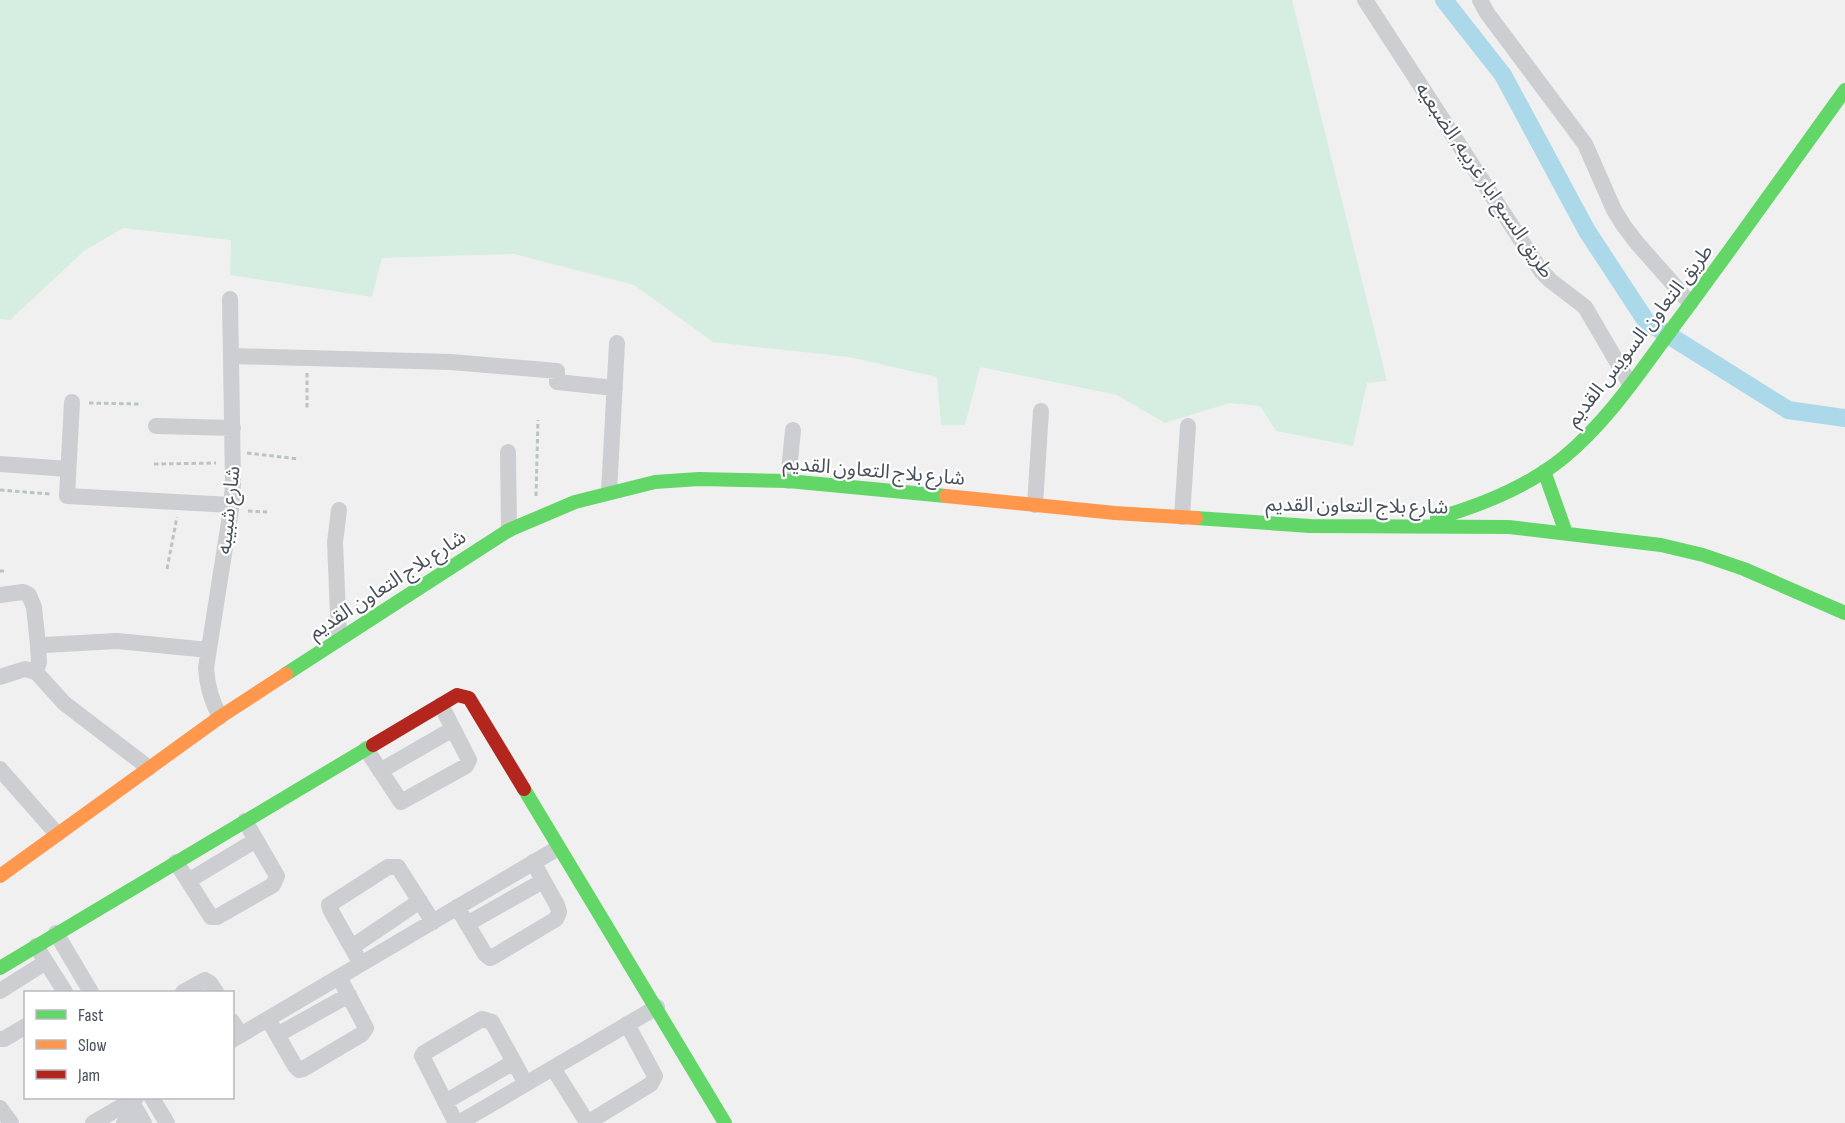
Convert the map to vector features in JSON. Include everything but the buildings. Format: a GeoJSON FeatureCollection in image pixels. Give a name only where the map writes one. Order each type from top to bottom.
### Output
{"type":"FeatureCollection","features":[{"type":"Feature","properties":{"kind":"street","name":"طريق السبع ابار غربيه, الضبعيه"},"geometry":{"type":"LineString","coordinates":[[1365,0],[1541,271],[1585,307],[1635,378]]}},
{"type":"Feature","properties":{"kind":"street"},"geometry":{"type":"LineString","coordinates":[[1480,0],[1486,13],[1585,144],[1614,210],[1624,226],[1690,304]]}},
{"type":"Feature","properties":{"kind":"street","name":"طريق التعاون السويس القديم"},"geometry":{"type":"LineString","coordinates":[[1403,525],[1466,510],[1496,498],[1544,471],[1577,446],[1601,421],[1635,378],[1845,90]]}},
{"type":"Feature","properties":{"kind":"street","name":"شارع شبيبه"},"geometry":{"type":"LineString","coordinates":[[220,717],[207,685],[206,668],[231,505],[233,428],[230,299]]}},
{"type":"Feature","properties":{"kind":"street"},"geometry":{"type":"LineString","coordinates":[[609,492],[617,343]]}},
{"type":"Feature","properties":{"kind":"street"},"geometry":{"type":"LineString","coordinates":[[232,356],[451,363],[557,371],[557,382],[615,388]]}},
{"type":"Feature","properties":{"kind":"street"},"geometry":{"type":"LineString","coordinates":[[72,402],[67,496],[231,505]]}},
{"type":"Feature","properties":{"kind":"street"},"geometry":{"type":"LineString","coordinates":[[1035,505],[1041,411]]}},
{"type":"Feature","properties":{"kind":"street"},"geometry":{"type":"LineString","coordinates":[[156,426],[233,428]]}},
{"type":"Feature","properties":{"kind":"street"},"geometry":{"type":"LineString","coordinates":[[1182,517],[1188,426]]}},
{"type":"Feature","properties":{"kind":"street"},"geometry":{"type":"LineString","coordinates":[[788,481],[794,430]]}},
{"type":"Feature","properties":{"kind":"street"},"geometry":{"type":"LineString","coordinates":[[508,452],[509,530]]}},
{"type":"Feature","properties":{"kind":"street"},"geometry":{"type":"LineString","coordinates":[[0,464],[68,469]]}},
{"type":"Feature","properties":{"kind":"street"},"geometry":{"type":"LineString","coordinates":[[1544,471],[1566,533]]}},
{"type":"Feature","properties":{"kind":"street","name":"شارع بلاج التعاون القديم"},"geometry":{"type":"LineString","coordinates":[[0,876],[220,717],[509,530],[575,502],[655,482],[699,479],[788,481],[1035,505],[1310,526],[1509,527],[1566,533],[1650,544],[1703,555],[1784,585],[1845,613]]}},
{"type":"Feature","properties":{"kind":"street"},"geometry":{"type":"LineString","coordinates":[[339,510],[335,542],[339,638]]}},
{"type":"Feature","properties":{"kind":"street"},"geometry":{"type":"LineString","coordinates":[[0,595],[23,592],[29,595],[34,607],[38,645],[39,662],[36,672]]}},
{"type":"Feature","properties":{"kind":"street"},"geometry":{"type":"LineString","coordinates":[[38,645],[117,641],[209,650]]}},
{"type":"Feature","properties":{"kind":"street"},"geometry":{"type":"LineString","coordinates":[[0,677],[25,669],[36,672],[63,703],[149,768]]}},
{"type":"Feature","properties":{"kind":"street"},"geometry":{"type":"LineString","coordinates":[[0,968],[457,695],[469,698],[725,1123]]}},
{"type":"Feature","properties":{"kind":"street"},"geometry":{"type":"LineString","coordinates":[[366,749],[399,801],[404,802],[470,762],[441,705]]}},
{"type":"Feature","properties":{"kind":"street"},"geometry":{"type":"LineString","coordinates":[[380,771],[453,729]]}},
{"type":"Feature","properties":{"kind":"street"},"geometry":{"type":"LineString","coordinates":[[0,769],[57,834]]}},
{"type":"Feature","properties":{"kind":"street"},"geometry":{"type":"LineString","coordinates":[[176,862],[211,917],[217,917],[273,885],[277,876],[245,821]]}},
{"type":"Feature","properties":{"kind":"street"},"geometry":{"type":"LineString","coordinates":[[188,881],[256,840]]}},
{"type":"Feature","properties":{"kind":"street"},"geometry":{"type":"LineString","coordinates":[[235,1032],[268,1019],[558,848]]}},
{"type":"Feature","properties":{"kind":"street"},"geometry":{"type":"LineString","coordinates":[[457,907],[485,954],[490,958],[496,955],[556,919],[559,912],[533,862]]}},
{"type":"Feature","properties":{"kind":"street"},"geometry":{"type":"LineString","coordinates":[[361,964],[330,909],[332,901],[392,866],[398,867],[433,922]]}},
{"type":"Feature","properties":{"kind":"street"},"geometry":{"type":"LineString","coordinates":[[467,924],[543,881]]}},
{"type":"Feature","properties":{"kind":"street"},"geometry":{"type":"LineString","coordinates":[[352,947],[420,902]]}},
{"type":"Feature","properties":{"kind":"street"},"geometry":{"type":"LineString","coordinates":[[56,933],[90,991]]}},
{"type":"Feature","properties":{"kind":"street"},"geometry":{"type":"LineString","coordinates":[[36,946],[64,991]]}},
{"type":"Feature","properties":{"kind":"street"},"geometry":{"type":"LineString","coordinates":[[0,991],[46,962]]}},
{"type":"Feature","properties":{"kind":"street"},"geometry":{"type":"LineString","coordinates":[[268,1019],[295,1066],[299,1070],[303,1069],[362,1034],[366,1028],[339,977]]}},
{"type":"Feature","properties":{"kind":"street"},"geometry":{"type":"LineString","coordinates":[[186,991],[205,980],[215,991]]}},
{"type":"Feature","properties":{"kind":"street"},"geometry":{"type":"LineString","coordinates":[[277,1035],[349,995]]}},
{"type":"Feature","properties":{"kind":"street"},"geometry":{"type":"LineString","coordinates":[[525,1084],[492,1022],[482,1019],[422,1056],[458,1123],[553,1068],[627,1024],[657,1007]]}},
{"type":"Feature","properties":{"kind":"street"},"geometry":{"type":"LineString","coordinates":[[553,1068],[585,1119],[592,1120],[651,1084],[655,1076],[627,1024]]}},
{"type":"Feature","properties":{"kind":"street"},"geometry":{"type":"LineString","coordinates":[[0,1039],[24,1027]]}},
{"type":"Feature","properties":{"kind":"street"},"geometry":{"type":"LineString","coordinates":[[445,1102],[514,1062]]}},
{"type":"Feature","properties":{"kind":"street"},"geometry":{"type":"LineString","coordinates":[[153,1099],[167,1123]]}},
{"type":"Feature","properties":{"kind":"street"},"geometry":{"type":"LineString","coordinates":[[0,1108],[10,1123]]}},
{"type":"Feature","properties":{"kind":"street"},"geometry":{"type":"LineString","coordinates":[[93,1123],[135,1112]]}},
{"type":"Feature","properties":{"kind":"path"},"geometry":{"type":"LineString","coordinates":[[307,358],[307,410]]}},
{"type":"Feature","properties":{"kind":"path"},"geometry":{"type":"LineString","coordinates":[[72,402],[140,404]]}},
{"type":"Feature","properties":{"kind":"path"},"geometry":{"type":"LineString","coordinates":[[536,519],[538,420]]}},
{"type":"Feature","properties":{"kind":"path"},"geometry":{"type":"LineString","coordinates":[[154,464],[233,457],[299,459]]}},
{"type":"Feature","properties":{"kind":"path"},"geometry":{"type":"LineString","coordinates":[[0,490],[67,496]]}},
{"type":"Feature","properties":{"kind":"path"},"geometry":{"type":"LineString","coordinates":[[168,569],[180,502]]}},
{"type":"Feature","properties":{"kind":"green space"},"geometry":{"type":"Polygon","coordinates":[[[0,0],[1292,0],[1387,381],[1367,383],[1353,446],[1276,431],[1260,406],[1230,403],[1165,423],[1117,395],[980,367],[965,425],[941,425],[937,377],[849,357],[713,342],[634,285],[514,254],[382,258],[372,297],[230,275],[231,240],[123,228],[84,251],[10,320],[0,319],[0,0]]]}},
{"type":"Feature","properties":{"kind":"waterway"},"geometry":{"type":"LineString","coordinates":[[1444,0],[1503,75],[1587,231],[1646,321],[1788,410],[1845,418]]}},
{"type":"Feature","properties":{"kind":"traffic: fast"},"geometry":{"type":"LineString","coordinates":[[1437,518],[1487,501],[1534,478],[1563,458],[1595,428],[1636,378],[1845,90]]}},
{"type":"Feature","properties":{"kind":"traffic: fast"},"geometry":{"type":"LineString","coordinates":[[1544,471],[1566,533]]}},
{"type":"Feature","properties":{"kind":"traffic: fast"},"geometry":{"type":"LineString","coordinates":[[286,674],[509,530],[575,502],[655,482],[699,479],[788,481],[946,496]]}},
{"type":"Feature","properties":{"kind":"traffic: fast"},"geometry":{"type":"LineString","coordinates":[[1196,518],[1310,526],[1509,527],[1661,545],[1703,555],[1744,569],[1845,613]]}},
{"type":"Feature","properties":{"kind":"traffic: fast"},"geometry":{"type":"LineString","coordinates":[[0,968],[373,745]]}},
{"type":"Feature","properties":{"kind":"traffic: fast"},"geometry":{"type":"LineString","coordinates":[[524,789],[725,1123]]}},
{"type":"Feature","properties":{"kind":"traffic: slow"},"geometry":{"type":"LineString","coordinates":[[946,496],[1115,513],[1196,518]]}},
{"type":"Feature","properties":{"kind":"traffic: slow"},"geometry":{"type":"LineString","coordinates":[[0,876],[220,717],[286,674]]}},
{"type":"Feature","properties":{"kind":"traffic: jam"},"geometry":{"type":"LineString","coordinates":[[373,745],[457,695],[469,698],[524,789]]}}]}
